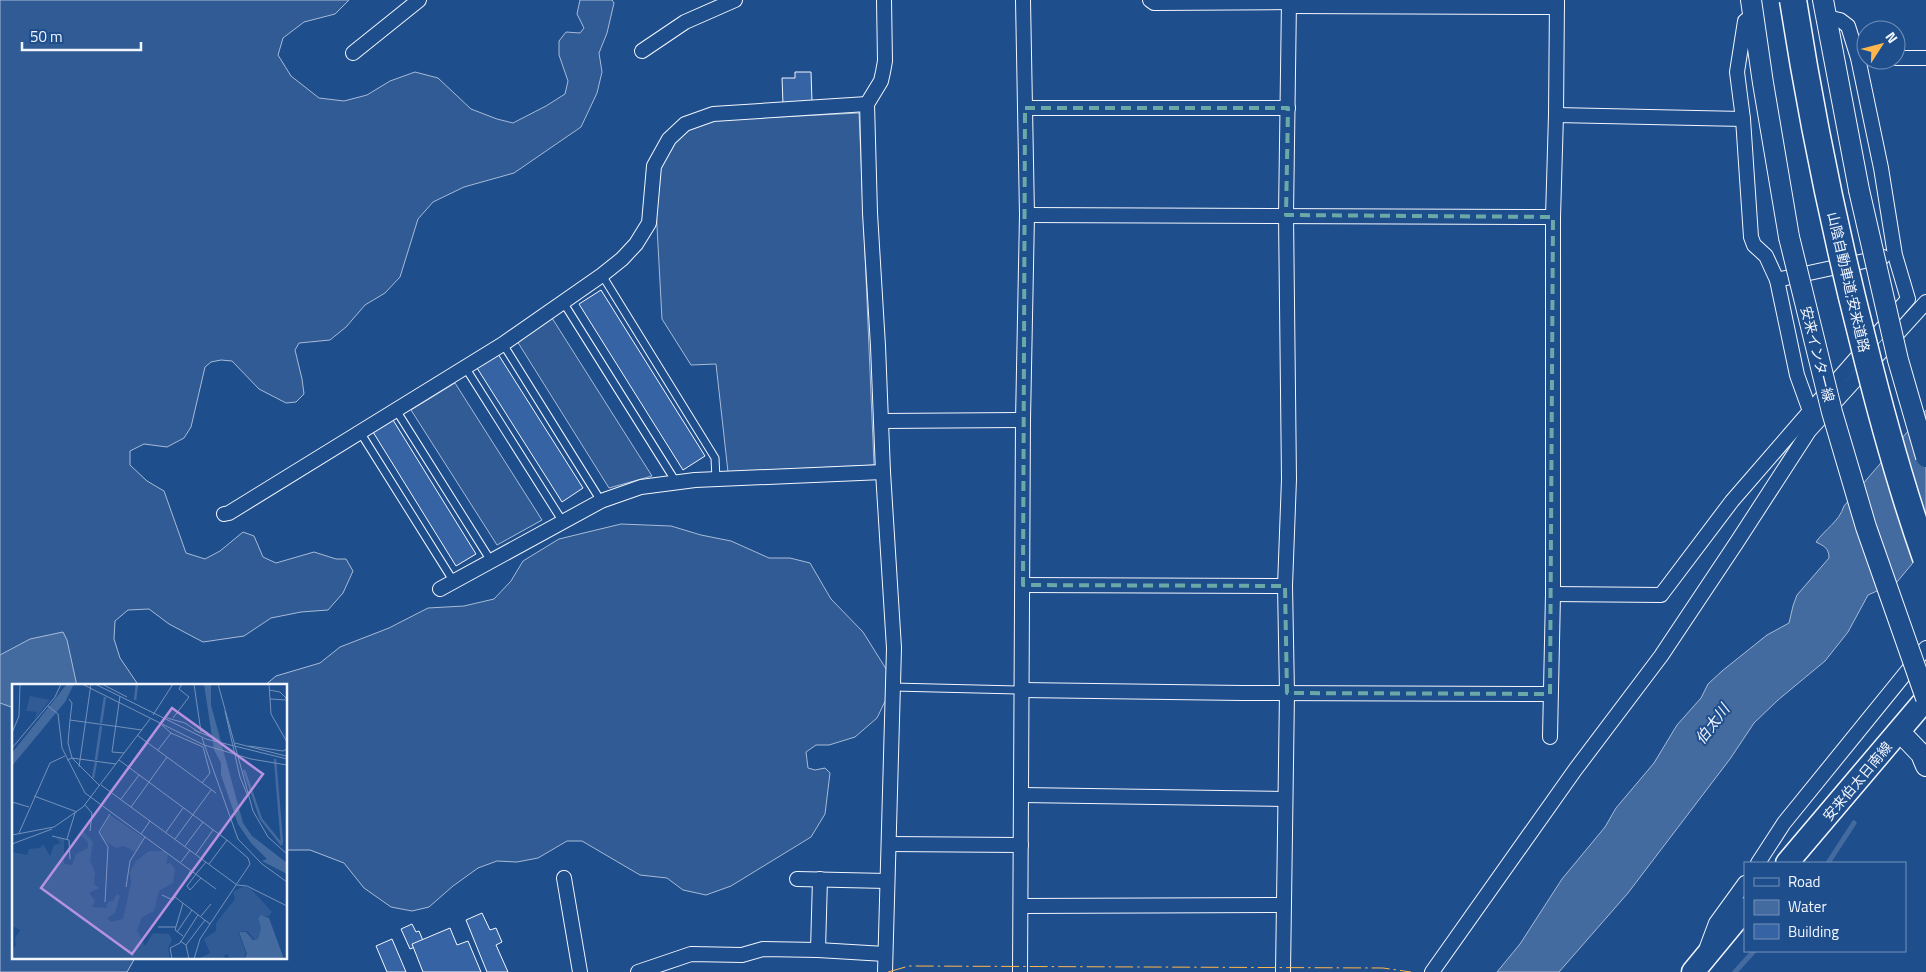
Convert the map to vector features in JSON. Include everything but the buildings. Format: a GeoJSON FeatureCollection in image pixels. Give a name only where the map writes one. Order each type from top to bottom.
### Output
{"type":"FeatureCollection","features":[{"type":"Feature","properties":{"kind":"highway","name":"山陰自動車道;安来道路"},"geometry":{"type":"LineString","coordinates":[[1793,0],[1824,172],[1847,278],[1878,400],[1926,558]]}},
{"type":"Feature","properties":{"kind":"highway","name":"山陰自動車道;安来道路"},"geometry":{"type":"LineString","coordinates":[[1802,0],[1847,240],[1886,396],[1926,532]]}},
{"type":"Feature","properties":{"kind":"main road","name":"安来インター線"},"geometry":{"type":"LineString","coordinates":[[1752,8],[1789,237],[1832,412],[1866,527],[1926,699]]}},
{"type":"Feature","properties":{"kind":"main road"},"geometry":{"type":"LineString","coordinates":[[1824,8],[1859,190],[1898,360],[1926,457]]}},
{"type":"Feature","properties":{"kind":"main road","name":"安来伯太日南線"},"geometry":{"type":"LineString","coordinates":[[1787,862],[1926,699]]}},
{"type":"Feature","properties":{"kind":"main road"},"geometry":{"type":"LineString","coordinates":[[1899,731],[1921,754],[1926,766]]}},
{"type":"Feature","properties":{"kind":"main road"},"geometry":{"type":"LineString","coordinates":[[1698,966],[1744,910]]}},
{"type":"Feature","properties":{"kind":"street"},"geometry":{"type":"LineString","coordinates":[[353,53],[419,0]]}},
{"type":"Feature","properties":{"kind":"street"},"geometry":{"type":"LineString","coordinates":[[642,51],[710,5],[735,0]]}},
{"type":"Feature","properties":{"kind":"street"},"geometry":{"type":"LineString","coordinates":[[884,0],[885,61],[880,82],[867,104],[870,213],[894,648],[885,972]]}},
{"type":"Feature","properties":{"kind":"street"},"geometry":{"type":"LineString","coordinates":[[1020,972],[1022,906],[1023,420],[1027,215],[1023,0]]}},
{"type":"Feature","properties":{"kind":"street"},"geometry":{"type":"LineString","coordinates":[[1150,0],[1154,3],[1556,4],[1556,115],[1553,217],[1553,594],[1550,737]]}},
{"type":"Feature","properties":{"kind":"street"},"geometry":{"type":"LineString","coordinates":[[1283,972],[1287,693],[1285,586],[1289,479],[1286,215],[1289,3]]}},
{"type":"Feature","properties":{"kind":"street"},"geometry":{"type":"LineString","coordinates":[[1752,8],[1745,21],[1737,72],[1743,119],[1751,237],[1754,246],[1766,256],[1776,280],[1797,374],[1810,411]]}},
{"type":"Feature","properties":{"kind":"street"},"geometry":{"type":"LineString","coordinates":[[1824,8],[1848,26],[1856,44]]}},
{"type":"Feature","properties":{"kind":"street"},"geometry":{"type":"LineString","coordinates":[[1906,58],[1926,58]]}},
{"type":"Feature","properties":{"kind":"street"},"geometry":{"type":"LineString","coordinates":[[1864,70],[1895,255],[1908,299],[1915,312]]}},
{"type":"Feature","properties":{"kind":"street"},"geometry":{"type":"LineString","coordinates":[[224,514],[229,513],[503,344],[602,275],[636,244],[649,223],[654,166],[669,138],[685,124],[713,114],[867,104]]}},
{"type":"Feature","properties":{"kind":"street"},"geometry":{"type":"LineString","coordinates":[[1026,108],[1288,108]]}},
{"type":"Feature","properties":{"kind":"street"},"geometry":{"type":"LineString","coordinates":[[1556,115],[1743,119]]}},
{"type":"Feature","properties":{"kind":"street"},"geometry":{"type":"LineString","coordinates":[[1027,215],[1553,217]]}},
{"type":"Feature","properties":{"kind":"street"},"geometry":{"type":"LineString","coordinates":[[1776,280],[1895,255]]}},
{"type":"Feature","properties":{"kind":"street"},"geometry":{"type":"LineString","coordinates":[[1432,972],[1575,770],[1661,656],[1737,542],[1804,427],[1810,411],[1908,299]]}},
{"type":"Feature","properties":{"kind":"street"},"geometry":{"type":"LineString","coordinates":[[1553,594],[1661,595],[1732,500],[1926,302]]}},
{"type":"Feature","properties":{"kind":"street"},"geometry":{"type":"LineString","coordinates":[[881,421],[1023,420]]}},
{"type":"Feature","properties":{"kind":"street"},"geometry":{"type":"LineString","coordinates":[[440,590],[602,501],[641,487],[716,479],[883,472]]}},
{"type":"Feature","properties":{"kind":"street"},"geometry":{"type":"LineString","coordinates":[[1023,585],[1285,586]]}},
{"type":"Feature","properties":{"kind":"street"},"geometry":{"type":"LineString","coordinates":[[1759,862],[1784,823],[1926,648]]}},
{"type":"Feature","properties":{"kind":"street"},"geometry":{"type":"LineString","coordinates":[[1022,690],[1550,694]]}},
{"type":"Feature","properties":{"kind":"street"},"geometry":{"type":"LineString","coordinates":[[1022,795],[1285,799]]}},
{"type":"Feature","properties":{"kind":"street"},"geometry":{"type":"LineString","coordinates":[[888,844],[1021,845]]}},
{"type":"Feature","properties":{"kind":"street"},"geometry":{"type":"LineString","coordinates":[[564,878],[580,972]]}},
{"type":"Feature","properties":{"kind":"street"},"geometry":{"type":"LineString","coordinates":[[797,879],[887,881]]}},
{"type":"Feature","properties":{"kind":"street"},"geometry":{"type":"LineString","coordinates":[[818,950],[820,879]]}},
{"type":"Feature","properties":{"kind":"street"},"geometry":{"type":"LineString","coordinates":[[1698,966],[1716,924],[1744,884]]}},
{"type":"Feature","properties":{"kind":"street"},"geometry":{"type":"LineString","coordinates":[[1022,906],[1283,905]]}},
{"type":"Feature","properties":{"kind":"street"},"geometry":{"type":"LineString","coordinates":[[638,972],[691,954],[742,955],[763,949],[885,954]]}},
{"type":"Feature","properties":{"kind":"lane"},"geometry":{"type":"LineString","coordinates":[[602,275],[715,458],[716,479]]}},
{"type":"Feature","properties":{"kind":"lane"},"geometry":{"type":"LineString","coordinates":[[563,302],[676,482]]}},
{"type":"Feature","properties":{"kind":"lane"},"geometry":{"type":"LineString","coordinates":[[503,344],[602,501]]}},
{"type":"Feature","properties":{"kind":"lane"},"geometry":{"type":"LineString","coordinates":[[466,367],[562,522]]}},
{"type":"Feature","properties":{"kind":"lane"},"geometry":{"type":"LineString","coordinates":[[396,410],[491,561]]}},
{"type":"Feature","properties":{"kind":"lane"},"geometry":{"type":"LineString","coordinates":[[360,432],[454,582]]}},
{"type":"Feature","properties":{"kind":"lane"},"geometry":{"type":"LineString","coordinates":[[893,687],[1022,690]]}},
{"type":"Feature","properties":{"kind":"highlighted area"},"geometry":{"type":"Polygon","coordinates":[[[1025,108],[1288,108],[1286,215],[1553,217],[1550,694],[1287,693],[1285,586],[1023,585],[1025,108]]]}},
{"type":"Feature","properties":{"kind":"shaded area"},"geometry":{"type":"Polygon","coordinates":[[[0,0],[349,0],[335,14],[304,22],[283,38],[278,55],[291,76],[319,98],[344,101],[367,95],[390,81],[415,72],[438,78],[471,109],[513,123],[565,94],[568,81],[559,55],[559,41],[566,32],[580,33],[584,28],[577,14],[580,0],[612,0],[614,3],[607,33],[599,53],[602,72],[597,93],[581,127],[514,173],[464,187],[433,202],[418,219],[400,277],[385,293],[365,305],[346,327],[330,340],[299,343],[295,350],[304,394],[296,402],[286,403],[259,389],[232,361],[221,360],[211,362],[205,367],[191,427],[184,438],[167,447],[144,444],[130,451],[130,465],[147,481],[164,491],[186,553],[205,559],[220,551],[243,532],[254,536],[263,557],[276,563],[314,552],[336,559],[346,559],[353,571],[343,593],[328,610],[301,612],[271,618],[244,636],[203,642],[169,624],[149,609],[128,610],[115,621],[114,639],[120,658],[138,684],[12,684],[12,960],[134,960],[127,972],[0,972],[0,0]]]}},
{"type":"Feature","properties":{"kind":"shaded area"},"geometry":{"type":"Polygon","coordinates":[[[859,113],[874,465],[728,472],[716,364],[691,365],[662,319],[655,189],[656,176],[673,139],[698,124],[718,120],[859,113]]]}},
{"type":"Feature","properties":{"kind":"shaded area"},"geometry":{"type":"Polygon","coordinates":[[[552,318],[652,476],[609,488],[517,341],[552,318]]]}},
{"type":"Feature","properties":{"kind":"shaded area"},"geometry":{"type":"Polygon","coordinates":[[[455,383],[542,520],[497,545],[411,410],[455,383]]]}},
{"type":"Feature","properties":{"kind":"shaded area"},"geometry":{"type":"Polygon","coordinates":[[[621,524],[671,526],[731,541],[769,558],[790,558],[810,563],[831,599],[863,632],[888,672],[890,691],[877,718],[855,737],[829,745],[816,745],[806,752],[808,768],[815,770],[825,768],[830,773],[825,814],[811,837],[731,886],[706,895],[683,890],[667,878],[640,875],[582,841],[567,841],[538,858],[517,862],[497,861],[478,868],[429,907],[412,911],[391,907],[364,888],[344,863],[310,850],[288,850],[288,684],[266,684],[276,676],[320,663],[340,647],[389,628],[428,608],[464,606],[494,599],[511,581],[523,561],[559,539],[621,524]]]}},
{"type":"Feature","properties":{"kind":"water","name":"伯太川"},"geometry":{"type":"Polygon","coordinates":[[[1926,410],[1926,547],[1897,582],[1868,595],[1848,632],[1825,661],[1778,700],[1754,723],[1730,759],[1628,893],[1559,972],[1497,972],[1520,944],[1562,879],[1605,827],[1616,808],[1654,763],[1677,725],[1701,698],[1708,684],[1767,635],[1789,623],[1797,595],[1829,558],[1826,548],[1816,542],[1839,517],[1844,506],[1926,410]]]}},
{"type":"Feature","properties":{"kind":"water"},"geometry":{"type":"Polygon","coordinates":[[[63,632],[67,640],[77,684],[12,684],[12,707],[0,703],[0,655],[30,639],[63,632]]]}},
{"type":"Feature","properties":{"kind":"waterway"},"geometry":{"type":"LineString","coordinates":[[1829,862],[1854,823]]}},
{"type":"Feature","properties":{"kind":"waterway"},"geometry":{"type":"LineString","coordinates":[[1735,972],[1753,952]]}},
{"type":"Feature","properties":{"kind":"power"},"geometry":{"type":"LineString","coordinates":[[888,972],[909,966],[1383,968],[1411,972]]}}]}
